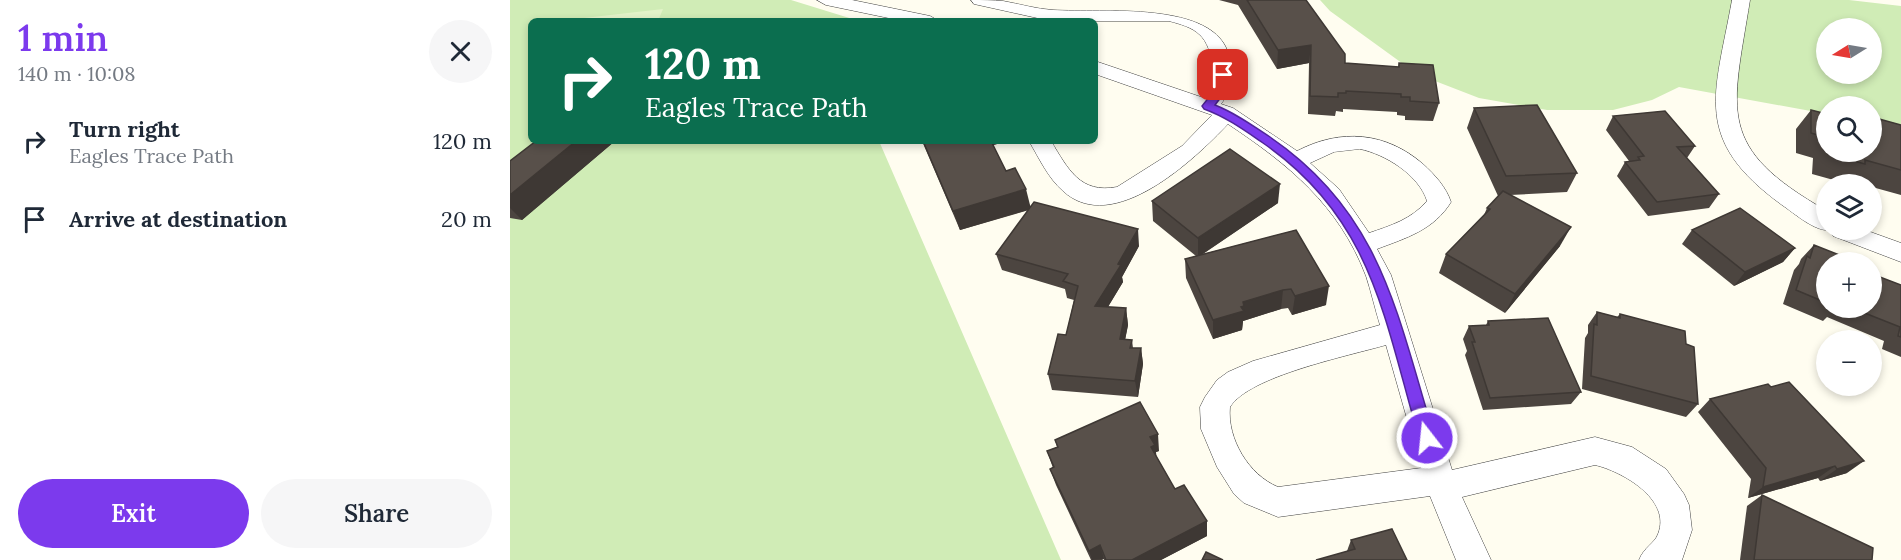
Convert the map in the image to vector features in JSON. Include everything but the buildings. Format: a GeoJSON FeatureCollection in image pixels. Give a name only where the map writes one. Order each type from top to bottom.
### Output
{"type":"FeatureCollection","features":[{"type":"Feature","properties":{"kind":"street"},"geometry":{"type":"LineString","coordinates":[[826,0],[915,18]]}},
{"type":"Feature","properties":{"kind":"street"},"geometry":{"type":"LineString","coordinates":[[980,0],[1048,15],[1156,13],[1176,16],[1197,23],[1216,42],[1223,75],[1217,110],[1190,151],[1173,163],[1114,196],[1087,195],[1065,182],[1042,144]]}},
{"type":"Feature","properties":{"kind":"street"},"geometry":{"type":"LineString","coordinates":[[1741,0],[1727,97],[1729,132],[1745,159],[1767,181],[1816,214]]}},
{"type":"Feature","properties":{"kind":"street"},"geometry":{"type":"LineString","coordinates":[[1098,68],[1217,110],[1296,161],[1330,195],[1363,245],[1378,274],[1441,484],[1455,522],[1474,560]]}},
{"type":"Feature","properties":{"kind":"street"},"geometry":{"type":"LineString","coordinates":[[1296,161],[1332,143],[1378,145],[1402,157],[1432,186],[1438,202],[1430,216],[1415,225],[1363,245]]}},
{"type":"Feature","properties":{"kind":"street"},"geometry":{"type":"LineString","coordinates":[[1868,240],[1901,253]]}},
{"type":"Feature","properties":{"kind":"street"},"geometry":{"type":"LineString","coordinates":[[1396,332],[1253,373],[1233,382],[1223,391],[1212,415],[1216,435],[1240,478],[1253,491],[1278,502],[1441,484],[1595,452],[1622,457],[1655,479],[1673,505],[1676,530],[1670,548],[1656,560]]}},
{"type":"Feature","properties":{"kind":"green space"},"geometry":{"type":"Polygon","coordinates":[[[510,0],[791,0],[849,18],[528,18],[528,144],[880,144],[1061,560],[510,560],[510,0]]]}},
{"type":"Feature","properties":{"kind":"green space"},"geometry":{"type":"Polygon","coordinates":[[[1320,0],[1849,0],[1901,6],[1901,127],[1882,124],[1882,96],[1816,96],[1816,112],[1679,87],[1652,100],[1613,110],[1547,110],[1479,98],[1417,74],[1330,11],[1320,0]]]}},
{"type":"Feature","properties":{"kind":"green space"},"geometry":{"type":"Polygon","coordinates":[[[663,9],[659,18],[584,18],[663,9]]]}},
{"type":"Feature","properties":{"kind":"route"},"geometry":{"type":"LineString","coordinates":[[1223,75],[1220,92],[1208,106],[1226,113],[1296,161],[1330,195],[1358,234],[1378,274],[1427,438]]}}]}
